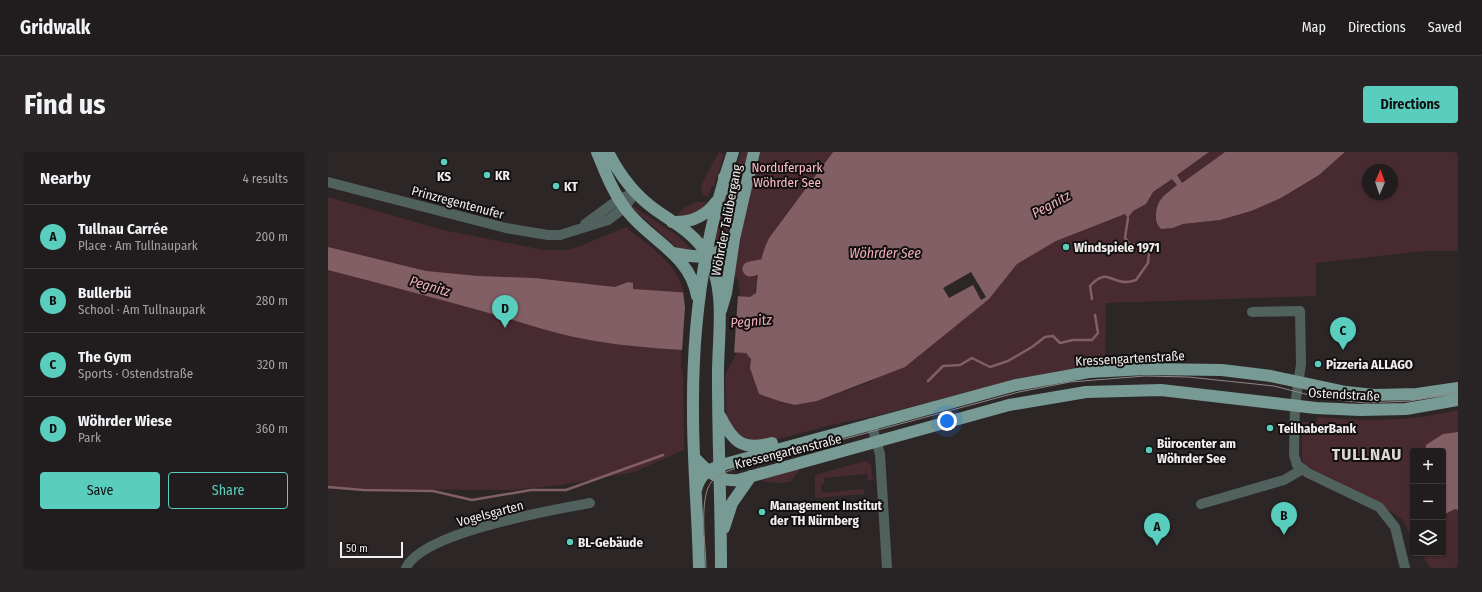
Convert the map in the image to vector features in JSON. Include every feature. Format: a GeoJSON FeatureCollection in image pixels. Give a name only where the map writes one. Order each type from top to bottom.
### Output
{"type":"FeatureCollection","features":[{"type":"Feature","properties":{"kind":"main road"},"geometry":{"type":"LineString","coordinates":[[597,152],[622,203],[642,226],[673,253],[687,269],[698,291],[694,353],[694,457],[699,539],[699,568]]}},
{"type":"Feature","properties":{"kind":"main road"},"geometry":{"type":"LineString","coordinates":[[608,152],[622,176],[635,193],[695,238],[706,256]]}},
{"type":"Feature","properties":{"kind":"main road","name":"Wöhrder Talübergang"},"geometry":{"type":"LineString","coordinates":[[698,291],[718,199],[732,152]]}},
{"type":"Feature","properties":{"kind":"main road","name":"Wöhrder Talübergang"},"geometry":{"type":"LineString","coordinates":[[722,293],[744,190],[754,152]]}},
{"type":"Feature","properties":{"kind":"main road"},"geometry":{"type":"LineString","coordinates":[[724,177],[733,195],[739,194],[744,190]]}},
{"type":"Feature","properties":{"kind":"main road"},"geometry":{"type":"LineString","coordinates":[[672,222],[696,219],[707,212],[718,199]]}},
{"type":"Feature","properties":{"kind":"main road"},"geometry":{"type":"LineString","coordinates":[[673,253],[706,256],[720,252],[734,239]]}},
{"type":"Feature","properties":{"kind":"main road","name":"Wöhrder Talübergang"},"geometry":{"type":"LineString","coordinates":[[706,256],[722,293]]}},
{"type":"Feature","properties":{"kind":"main road"},"geometry":{"type":"LineString","coordinates":[[721,568],[718,354],[722,293]]}},
{"type":"Feature","properties":{"kind":"main road","name":"Kressengartenstraße"},"geometry":{"type":"LineString","coordinates":[[707,471],[719,466],[871,424],[1029,382],[1068,375],[1103,371],[1215,369],[1298,380]]}},
{"type":"Feature","properties":{"kind":"main road","name":"Ostendstraße"},"geometry":{"type":"LineString","coordinates":[[1298,380],[1346,392],[1374,395],[1417,394],[1458,388]]}},
{"type":"Feature","properties":{"kind":"main road","name":"Kressengartenstraße"},"geometry":{"type":"LineString","coordinates":[[694,457],[707,471],[720,479],[734,480],[1016,404],[1060,396],[1101,391],[1174,391],[1295,405]]}},
{"type":"Feature","properties":{"kind":"main road","name":"Ostendstraße"},"geometry":{"type":"LineString","coordinates":[[1295,405],[1333,409],[1388,410],[1426,406],[1458,400]]}},
{"type":"Feature","properties":{"kind":"main road","name":"Kressengartenstraße"},"geometry":{"type":"LineString","coordinates":[[719,414],[732,438],[746,446],[758,446],[789,438],[814,440]]}},
{"type":"Feature","properties":{"kind":"main road"},"geometry":{"type":"LineString","coordinates":[[696,490],[699,480],[707,471]]}},
{"type":"Feature","properties":{"kind":"main road"},"geometry":{"type":"LineString","coordinates":[[721,538],[732,503],[750,476]]}},
{"type":"Feature","properties":{"kind":"main road"},"geometry":{"type":"LineString","coordinates":[[691,568],[699,539]]}},
{"type":"Feature","properties":{"kind":"street","name":"Prinzregentenufer"},"geometry":{"type":"LineString","coordinates":[[328,182],[528,233],[560,235],[582,227],[622,203],[635,193]]}},
{"type":"Feature","properties":{"kind":"street"},"geometry":{"type":"LineString","coordinates":[[1252,312],[1300,311],[1301,359],[1298,380]]}},
{"type":"Feature","properties":{"kind":"street","name":"Ostendstraße"},"geometry":{"type":"LineString","coordinates":[[1295,405],[1298,380]]}},
{"type":"Feature","properties":{"kind":"street"},"geometry":{"type":"LineString","coordinates":[[1295,405],[1294,456],[1297,465],[1379,507],[1395,527],[1405,568]]}},
{"type":"Feature","properties":{"kind":"street"},"geometry":{"type":"LineString","coordinates":[[871,424],[878,442],[880,454],[887,568]]}},
{"type":"Feature","properties":{"kind":"street"},"geometry":{"type":"LineString","coordinates":[[1201,504],[1284,480],[1303,469]]}},
{"type":"Feature","properties":{"kind":"street","name":"Vogelsgarten"},"geometry":{"type":"LineString","coordinates":[[406,568],[413,557],[425,548],[470,529],[590,503]]}},
{"type":"Feature","properties":{"kind":"green space"},"geometry":{"type":"Polygon","coordinates":[[[719,152],[724,154],[714,186],[712,186],[708,197],[703,195],[701,189],[702,183],[719,152]]]}},
{"type":"Feature","properties":{"kind":"green space"},"geometry":{"type":"Polygon","coordinates":[[[741,152],[749,152],[739,189],[731,187],[741,152]]]}},
{"type":"Feature","properties":{"kind":"green space","name":"Norduferpark Wöhrder See"},"geometry":{"type":"Polygon","coordinates":[[[760,152],[833,152],[769,238],[757,278],[755,295],[751,297],[740,297],[738,278],[733,276],[735,261],[760,152]]]}},
{"type":"Feature","properties":{"kind":"green space"},"geometry":{"type":"Polygon","coordinates":[[[1209,152],[1225,152],[1182,183],[1177,175],[1209,152]]]}},
{"type":"Feature","properties":{"kind":"green space"},"geometry":{"type":"Polygon","coordinates":[[[1345,152],[1458,152],[1458,251],[1424,251],[1316,263],[1316,296],[1106,303],[1105,365],[1060,371],[1018,379],[764,443],[742,440],[727,419],[725,375],[737,353],[746,353],[750,356],[751,361],[795,405],[817,401],[870,382],[989,299],[1017,264],[1056,241],[1125,214],[1129,218],[1133,211],[1146,204],[1153,192],[1173,178],[1178,185],[1161,229],[1173,228],[1183,224],[1220,220],[1251,211],[1281,198],[1319,175],[1345,152]]]}},
{"type":"Feature","properties":{"kind":"green space"},"geometry":{"type":"Polygon","coordinates":[[[725,194],[736,200],[726,239],[713,250],[725,194]]]}},
{"type":"Feature","properties":{"kind":"green space"},"geometry":{"type":"Polygon","coordinates":[[[328,197],[443,230],[544,250],[566,250],[578,247],[626,227],[664,259],[679,278],[683,290],[685,310],[681,367],[683,373],[684,450],[634,472],[561,485],[513,490],[328,489],[328,197]]]}},
{"type":"Feature","properties":{"kind":"green space"},"geometry":{"type":"Polygon","coordinates":[[[696,202],[706,202],[701,209],[694,214],[676,216],[684,208],[696,202]]]}},
{"type":"Feature","properties":{"kind":"green space"},"geometry":{"type":"Polygon","coordinates":[[[631,205],[678,236],[694,252],[680,250],[631,207],[631,205]]]}},
{"type":"Feature","properties":{"kind":"green space"},"geometry":{"type":"Polygon","coordinates":[[[1458,410],[1458,568],[1431,568],[1423,556],[1446,556],[1446,448],[1410,448],[1410,534],[1403,520],[1371,498],[1306,466],[1302,461],[1302,422],[1317,422],[1317,417],[1388,420],[1440,414],[1458,410]]]}},
{"type":"Feature","properties":{"kind":"green space"},"geometry":{"type":"Polygon","coordinates":[[[865,461],[871,465],[873,480],[868,481],[867,474],[824,478],[824,484],[821,485],[822,493],[863,489],[865,494],[815,498],[815,475],[865,461]]]}},
{"type":"Feature","properties":{"kind":"green space"},"geometry":{"type":"Polygon","coordinates":[[[801,468],[790,482],[776,483],[762,481],[768,477],[801,468]]]}},
{"type":"Feature","properties":{"kind":"water","name":"Wöhrder See"},"geometry":{"type":"Polygon","coordinates":[[[833,152],[1209,152],[1177,175],[1182,183],[1225,152],[1345,152],[1319,175],[1281,198],[1251,211],[1220,220],[1183,224],[1173,228],[1161,229],[1157,224],[1156,219],[1157,206],[1162,198],[1177,185],[1172,179],[1153,192],[1146,204],[1133,211],[1128,218],[1125,214],[1056,241],[1017,264],[989,299],[905,367],[817,401],[795,405],[759,394],[750,368],[751,359],[746,353],[638,347],[574,337],[328,270],[328,247],[426,271],[478,276],[534,278],[615,287],[628,282],[633,283],[633,289],[750,297],[756,293],[760,265],[769,238],[833,152]]]}},
{"type":"Feature","properties":{"kind":"water"},"geometry":{"type":"Polygon","coordinates":[[[1458,432],[1458,510],[1455,509],[1446,514],[1446,448],[1426,448],[1426,445],[1443,434],[1458,432]]]}},
{"type":"Feature","properties":{"kind":"pier"},"geometry":{"type":"Polygon","coordinates":[[[971,272],[986,297],[981,300],[973,285],[949,298],[943,288],[971,272]]]}},
{"type":"Feature","properties":{"kind":"pier"},"geometry":{"type":"Polygon","coordinates":[[[683,291],[738,295],[734,354],[682,351],[685,307],[683,291]]]}},
{"type":"Feature","properties":{"kind":"waterway"},"geometry":{"type":"LineString","coordinates":[[1092,299],[1090,286],[1095,281],[1104,277],[1126,282],[1136,280],[1148,263],[1149,253],[1145,247],[1130,244],[1125,238],[1128,218]]}},
{"type":"Feature","properties":{"kind":"waterway"},"geometry":{"type":"LineString","coordinates":[[750,269],[760,267]]}},
{"type":"Feature","properties":{"kind":"waterway"},"geometry":{"type":"LineString","coordinates":[[928,381],[943,366],[960,365],[972,358],[990,367],[1008,361],[1032,347],[1045,337],[1053,336],[1060,343],[1073,340],[1092,340],[1098,333],[1095,315]]}},
{"type":"Feature","properties":{"kind":"waterway","name":"Pegnitz"},"geometry":{"type":"LineString","coordinates":[[328,487],[363,490],[433,491],[472,500],[531,490],[566,490],[663,455]]}},
{"type":"Feature","properties":{"kind":"tram line"},"geometry":{"type":"LineString","coordinates":[[706,568],[704,523],[705,499],[712,481],[721,474],[740,467],[1019,392],[1070,382],[1145,376],[1188,377],[1274,386],[1321,398],[1365,403],[1410,401],[1458,392]]}},
{"type":"Feature","properties":{"kind":"place","name":"KS"},"geometry":{"type":"Point","coordinates":[444,162]}},
{"type":"Feature","properties":{"kind":"place","name":"KR"},"geometry":{"type":"Point","coordinates":[487,175]}},
{"type":"Feature","properties":{"kind":"place","name":"KT"},"geometry":{"type":"Point","coordinates":[556,186]}},
{"type":"Feature","properties":{"kind":"place","name":"Windspiele 1971"},"geometry":{"type":"Point","coordinates":[1066,247]}},
{"type":"Feature","properties":{"kind":"place","name":"Wöhrder Wiese"},"geometry":{"type":"Point","coordinates":[505,328]}},
{"type":"Feature","properties":{"kind":"place","name":"The Gym"},"geometry":{"type":"Point","coordinates":[1343,350]}},
{"type":"Feature","properties":{"kind":"place","name":"Pizzeria ALLAGO"},"geometry":{"type":"Point","coordinates":[1318,364]}},
{"type":"Feature","properties":{"kind":"place","name":"TeilhaberBank"},"geometry":{"type":"Point","coordinates":[1270,428]}},
{"type":"Feature","properties":{"kind":"place","name":"Bürocenter am Wöhrder See"},"geometry":{"type":"Point","coordinates":[1149,450]}},
{"type":"Feature","properties":{"kind":"place","name":"Management Institut der TH Nürnberg"},"geometry":{"type":"Point","coordinates":[762,512]}},
{"type":"Feature","properties":{"kind":"place","name":"Bullerbü"},"geometry":{"type":"Point","coordinates":[1284,535]}},
{"type":"Feature","properties":{"kind":"place","name":"BL-Gebäude"},"geometry":{"type":"Point","coordinates":[570,542]}},
{"type":"Feature","properties":{"kind":"place","name":"Tullnau Carrée"},"geometry":{"type":"Point","coordinates":[1157,546]}},
{"type":"Feature","properties":{"kind":"district","name":"TULLNAU"},"geometry":{"type":"Point","coordinates":[1367,454]}}]}
